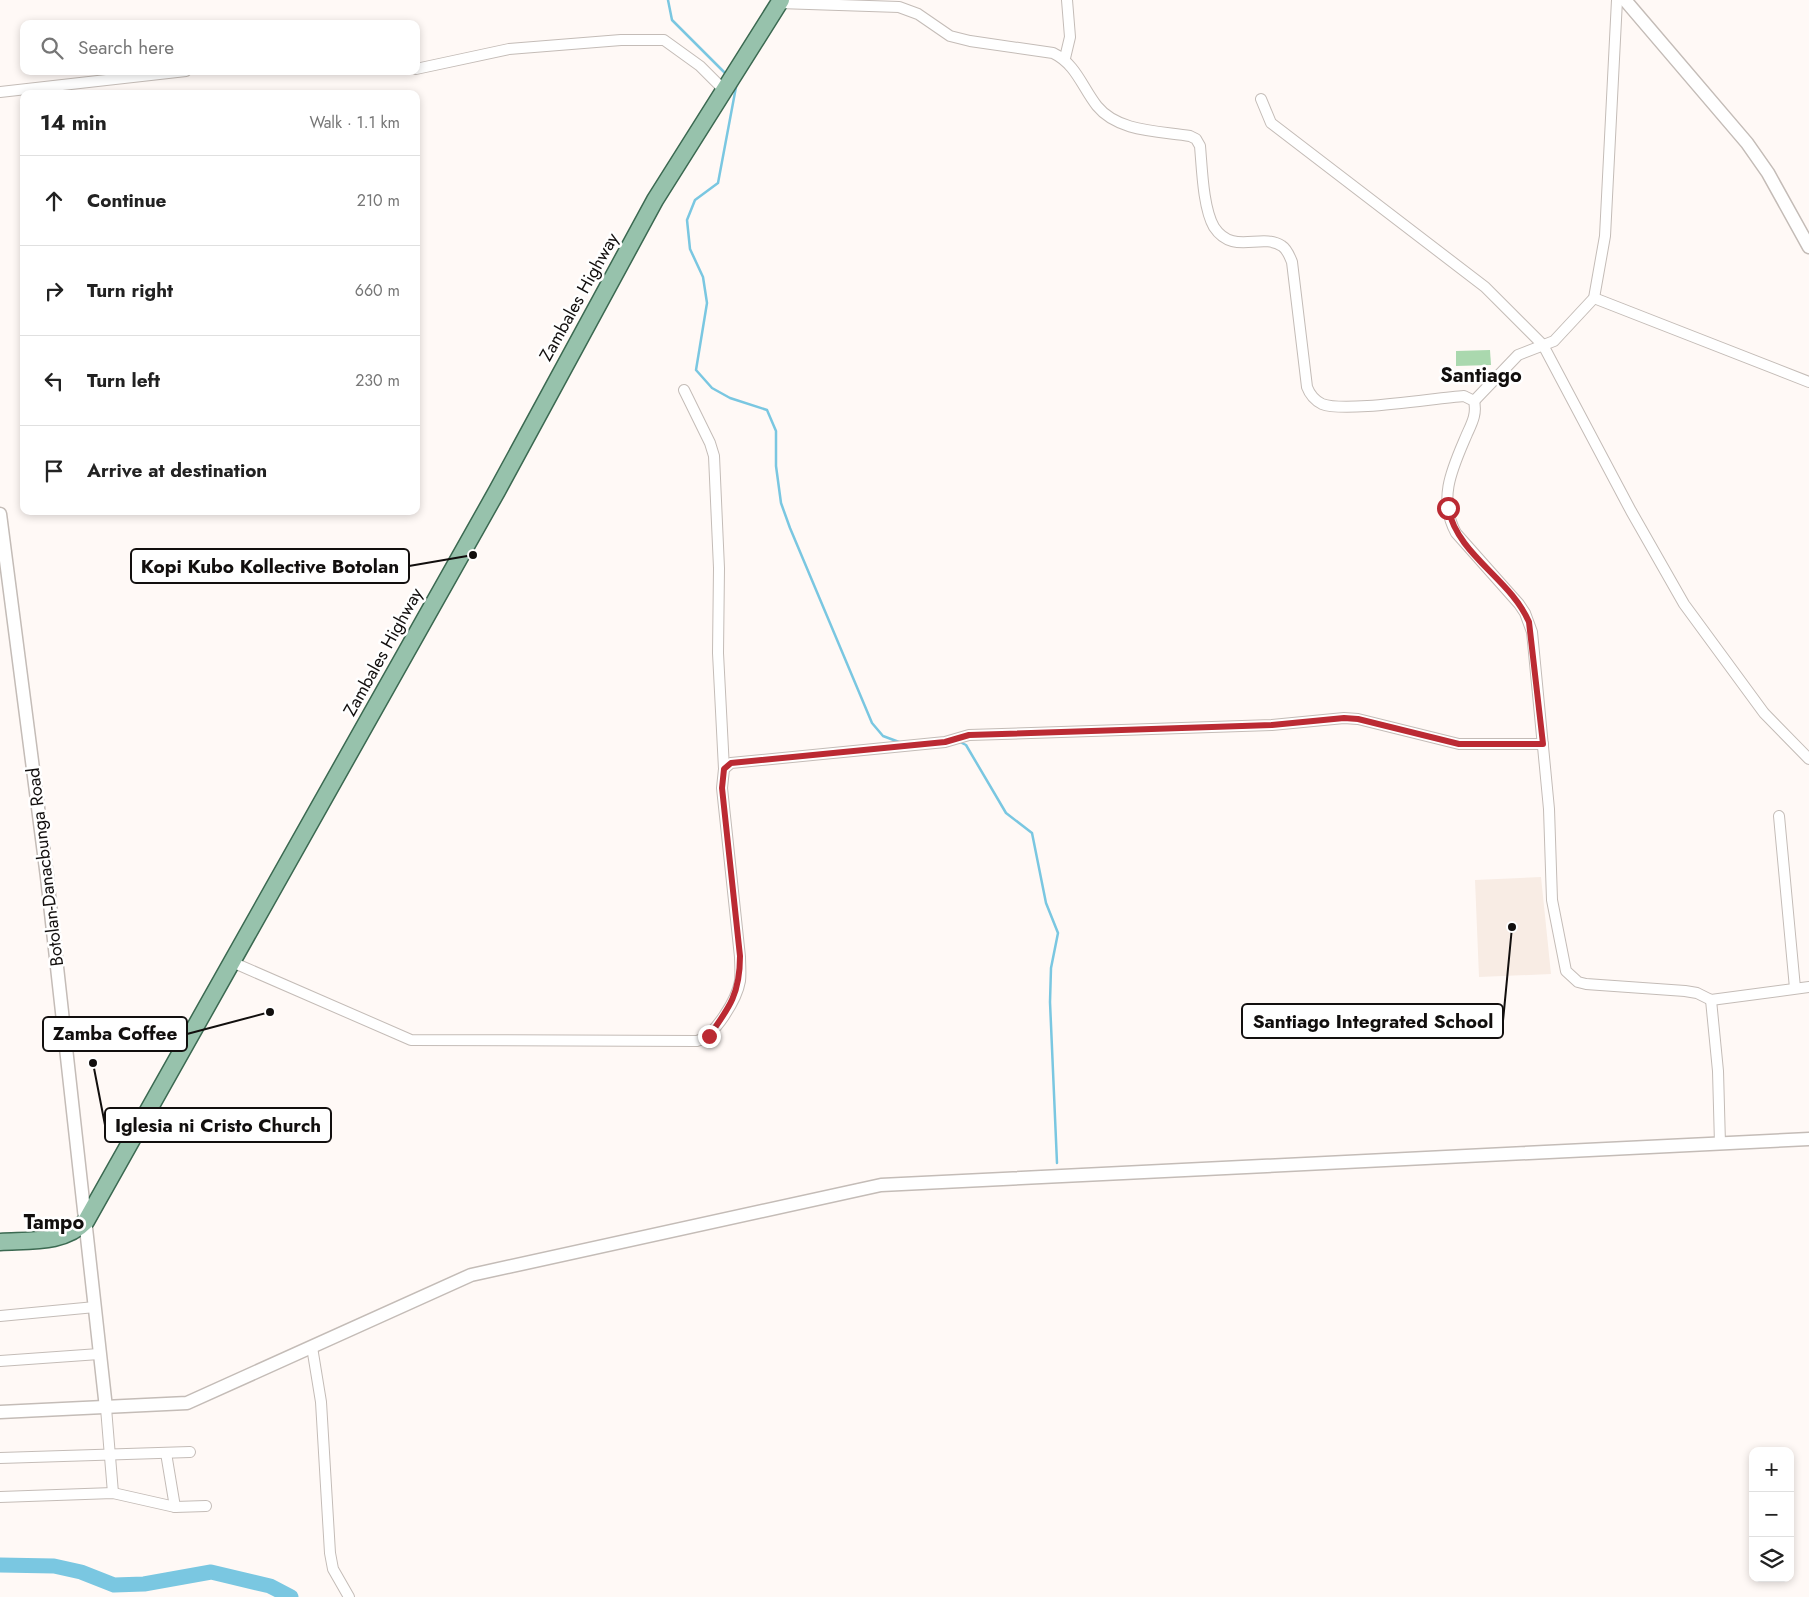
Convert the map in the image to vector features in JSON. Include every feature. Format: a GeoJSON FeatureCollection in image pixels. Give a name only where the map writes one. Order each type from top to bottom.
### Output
{"type":"FeatureCollection","features":[{"type":"Feature","properties":{"kind":"main road","name":"Zambales Highway"},"geometry":{"type":"LineString","coordinates":[[0,1242],[59,1238],[69,1234],[86,1221],[497,490],[655,200],[780,2]]}},
{"type":"Feature","properties":{"kind":"street"},"geometry":{"type":"LineString","coordinates":[[1065,58],[1070,37],[1067,0]]}},
{"type":"Feature","properties":{"kind":"street"},"geometry":{"type":"LineString","coordinates":[[1617,0],[1605,236],[1594,298],[1554,341],[1518,355],[1474,401],[1475,416],[1450,474],[1447,490],[1450,522],[1466,546],[1519,604],[1529,622],[1549,808],[1552,900],[1566,971],[1578,982],[1586,984],[1685,991],[1698,993],[1711,1000],[1809,987]]}},
{"type":"Feature","properties":{"kind":"street"},"geometry":{"type":"LineString","coordinates":[[1626,0],[1747,143],[1768,173],[1809,247]]}},
{"type":"Feature","properties":{"kind":"street"},"geometry":{"type":"LineString","coordinates":[[780,2],[899,7],[918,14],[950,36],[970,41],[1054,53],[1065,58],[1097,106],[1120,123],[1190,136],[1196,139],[1200,146],[1211,221],[1224,237],[1237,243],[1275,244],[1285,249],[1292,262],[1307,387],[1315,400],[1323,404],[1341,406],[1464,396],[1474,401]]}},
{"type":"Feature","properties":{"kind":"street"},"geometry":{"type":"LineString","coordinates":[[420,68],[508,49],[621,40],[664,40],[728,84]]}},
{"type":"Feature","properties":{"kind":"street"},"geometry":{"type":"LineString","coordinates":[[0,92],[151,75]]}},
{"type":"Feature","properties":{"kind":"street"},"geometry":{"type":"LineString","coordinates":[[1261,99],[1271,123],[1485,288],[1543,345],[1612,477],[1684,604],[1764,713],[1809,760]]}},
{"type":"Feature","properties":{"kind":"street"},"geometry":{"type":"LineString","coordinates":[[1594,298],[1809,382]]}},
{"type":"Feature","properties":{"kind":"street"},"geometry":{"type":"LineString","coordinates":[[232,962],[411,1040],[689,1042],[704,1040],[709,1036],[723,1016],[737,990],[740,980],[740,956],[722,788],[724,769],[718,653],[719,568],[714,456],[684,390]]}},
{"type":"Feature","properties":{"kind":"street","name":"Botolan-Danacbunga Road"},"geometry":{"type":"LineString","coordinates":[[0,514],[47,877],[106,1408]]}},
{"type":"Feature","properties":{"kind":"street"},"geometry":{"type":"LineString","coordinates":[[724,769],[731,763],[1022,733],[1272,725],[1344,718],[1358,719],[1459,744],[1543,744]]}},
{"type":"Feature","properties":{"kind":"street"},"geometry":{"type":"LineString","coordinates":[[1779,816],[1795,988]]}},
{"type":"Feature","properties":{"kind":"street"},"geometry":{"type":"LineString","coordinates":[[1711,1000],[1718,1071],[1720,1144]]}},
{"type":"Feature","properties":{"kind":"street"},"geometry":{"type":"LineString","coordinates":[[0,1412],[187,1404],[471,1275],[881,1185],[1809,1139]]}},
{"type":"Feature","properties":{"kind":"street"},"geometry":{"type":"LineString","coordinates":[[0,1316],[95,1307]]}},
{"type":"Feature","properties":{"kind":"street"},"geometry":{"type":"LineString","coordinates":[[312,1347],[321,1402],[330,1553],[334,1569],[349,1597]]}},
{"type":"Feature","properties":{"kind":"street"},"geometry":{"type":"LineString","coordinates":[[0,1361],[99,1354]]}},
{"type":"Feature","properties":{"kind":"street"},"geometry":{"type":"LineString","coordinates":[[106,1408],[113,1493]]}},
{"type":"Feature","properties":{"kind":"street"},"geometry":{"type":"LineString","coordinates":[[0,1458],[190,1452]]}},
{"type":"Feature","properties":{"kind":"street"},"geometry":{"type":"LineString","coordinates":[[166,1453],[175,1507]]}},
{"type":"Feature","properties":{"kind":"street"},"geometry":{"type":"LineString","coordinates":[[0,1497],[113,1493],[175,1507],[206,1506]]}},
{"type":"Feature","properties":{"kind":"shaded area"},"geometry":{"type":"Polygon","coordinates":[[[1541,877],[1551,974],[1479,977],[1475,880],[1541,877]]]}},
{"type":"Feature","properties":{"kind":"green space"},"geometry":{"type":"Polygon","coordinates":[[[1490,350],[1491,365],[1456,366],[1456,351],[1490,350]]]}},
{"type":"Feature","properties":{"kind":"waterway"},"geometry":{"type":"LineString","coordinates":[[668,0],[672,20],[726,74]]}},
{"type":"Feature","properties":{"kind":"waterway"},"geometry":{"type":"LineString","coordinates":[[734,84],[736,87],[718,183],[695,200],[687,220],[690,249],[703,277],[707,303],[696,370],[712,388],[730,398],[767,410],[776,431],[776,466],[781,503],[790,528],[872,723],[883,736],[899,742]]}},
{"type":"Feature","properties":{"kind":"waterway"},"geometry":{"type":"LineString","coordinates":[[960,742],[966,745],[1006,813],[1032,833],[1046,903],[1058,933],[1051,968],[1050,1002],[1057,1163]]}},
{"type":"Feature","properties":{"kind":"waterway"},"geometry":{"type":"LineString","coordinates":[[0,1565],[54,1566],[81,1572],[114,1585],[144,1584],[211,1572],[270,1586],[291,1597]]}},
{"type":"Feature","properties":{"kind":"place","name":"Kopi Kubo Kollective Botolan"},"geometry":{"type":"Point","coordinates":[473,555]}},
{"type":"Feature","properties":{"kind":"place","name":"Santiago Integrated School"},"geometry":{"type":"Point","coordinates":[1512,927]}},
{"type":"Feature","properties":{"kind":"place","name":"Zamba Coffee"},"geometry":{"type":"Point","coordinates":[270,1012]}},
{"type":"Feature","properties":{"kind":"place","name":"Iglesia ni Cristo Church"},"geometry":{"type":"Point","coordinates":[93,1063]}},
{"type":"Feature","properties":{"kind":"district","name":"Santiago"},"geometry":{"type":"Point","coordinates":[1481,375]}},
{"type":"Feature","properties":{"kind":"district","name":"Tampo"},"geometry":{"type":"Point","coordinates":[54,1222]}},
{"type":"Feature","properties":{"kind":"route"},"geometry":{"type":"LineString","coordinates":[[709,1036],[723,1016],[737,990],[740,980],[740,956],[722,788],[722,774],[724,769],[731,763],[945,742],[969,735],[1272,725],[1344,718],[1358,719],[1444,742],[1459,744],[1543,744],[1532,632],[1529,622],[1519,604],[1456,533],[1450,522],[1448,508]]}}]}
